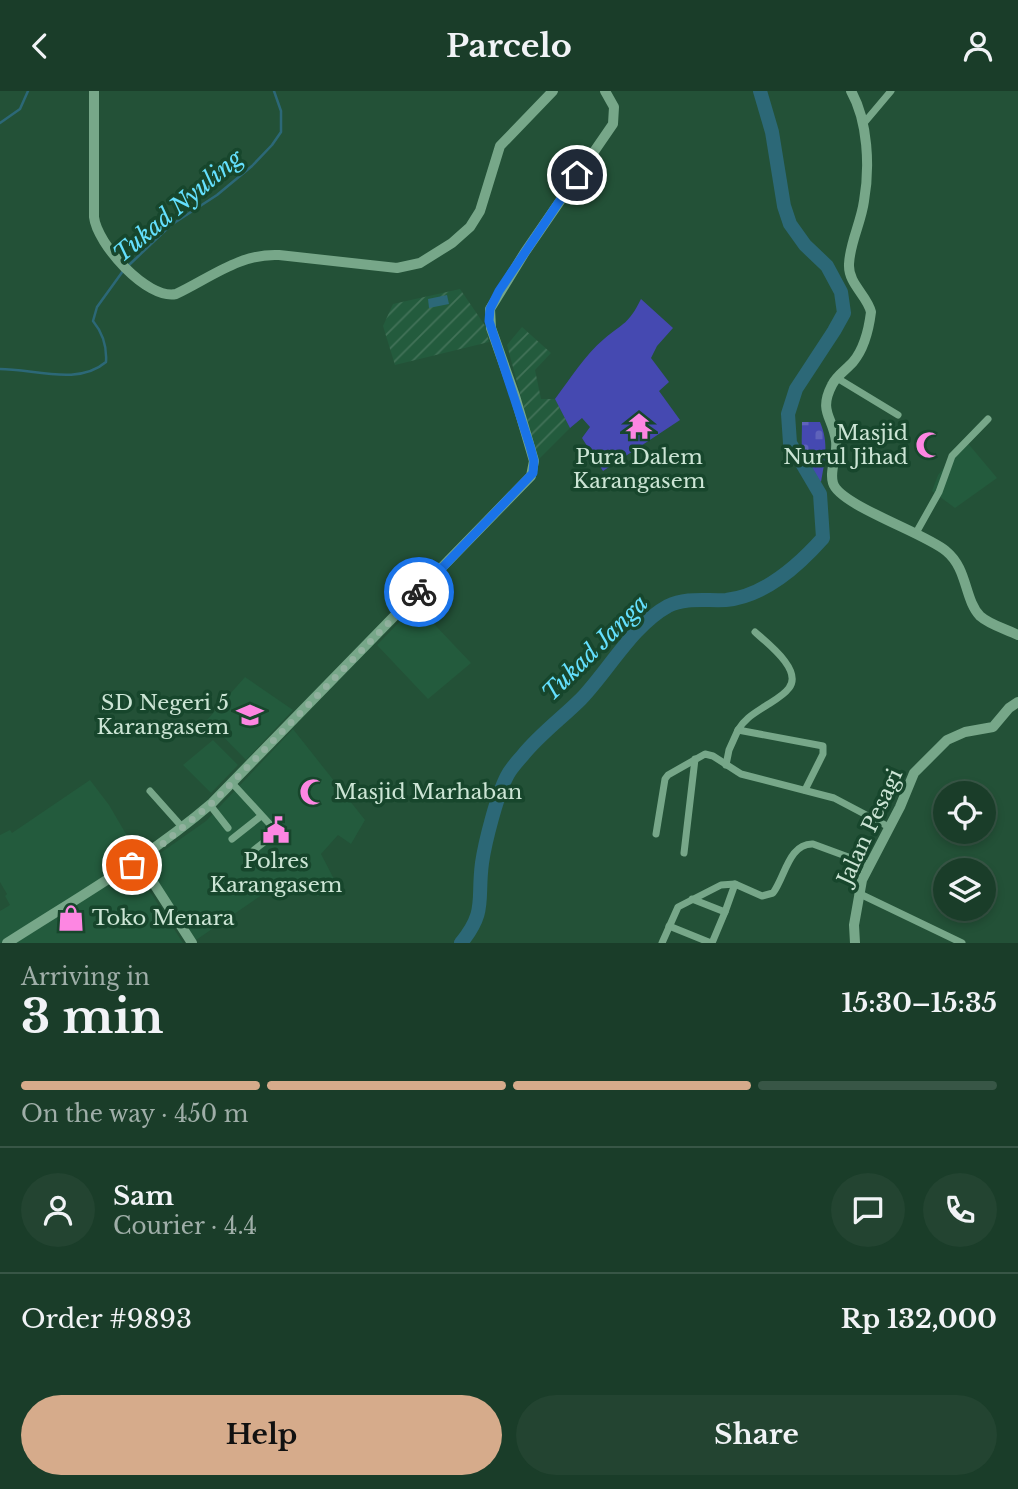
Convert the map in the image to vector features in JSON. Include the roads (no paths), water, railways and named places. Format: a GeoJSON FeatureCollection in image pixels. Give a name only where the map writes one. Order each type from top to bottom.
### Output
{"type":"FeatureCollection","features":[{"type":"Feature","properties":{"kind":"street"},"geometry":{"type":"LineString","coordinates":[[94,91],[95,226],[103,243],[119,261],[151,288],[164,295],[176,294],[234,263],[260,255],[397,268],[420,263],[452,243],[470,227],[480,211],[500,146],[553,91]]}},
{"type":"Feature","properties":{"kind":"street"},"geometry":{"type":"LineString","coordinates":[[7,943],[124,870],[210,805],[466,545],[533,473],[534,461],[530,446],[489,321],[490,309],[525,252],[612,124],[614,107],[605,91]]}},
{"type":"Feature","properties":{"kind":"street"},"geometry":{"type":"LineString","coordinates":[[851,91],[863,123],[864,201],[849,265],[853,281],[870,306],[871,312],[862,348],[832,385],[825,408],[836,441],[832,474],[834,486],[875,514],[934,543],[954,560],[978,614],[1018,635]]}},
{"type":"Feature","properties":{"kind":"street"},"geometry":{"type":"LineString","coordinates":[[863,123],[891,91]]}},
{"type":"Feature","properties":{"kind":"street"},"geometry":{"type":"LineString","coordinates":[[837,378],[898,415]]}},
{"type":"Feature","properties":{"kind":"street"},"geometry":{"type":"LineString","coordinates":[[916,533],[939,492],[952,456],[988,419]]}},
{"type":"Feature","properties":{"kind":"street"},"geometry":{"type":"LineString","coordinates":[[726,765],[738,730],[749,716],[786,691],[793,681],[793,675],[783,659],[755,632]]}},
{"type":"Feature","properties":{"kind":"street","name":"Jalan Pesagi"},"geometry":{"type":"LineString","coordinates":[[855,943],[858,893],[914,773],[938,748],[958,734],[993,727],[1009,708],[1018,702]]}},
{"type":"Feature","properties":{"kind":"street"},"geometry":{"type":"LineString","coordinates":[[738,730],[823,746],[823,754],[805,790]]}},
{"type":"Feature","properties":{"kind":"street"},"geometry":{"type":"LineString","coordinates":[[656,834],[665,779],[695,759],[708,754],[741,774],[805,790],[852,806],[889,827]]}},
{"type":"Feature","properties":{"kind":"street"},"geometry":{"type":"LineString","coordinates":[[684,853],[695,759]]}},
{"type":"Feature","properties":{"kind":"street"},"geometry":{"type":"LineString","coordinates":[[232,783],[277,832],[254,850]]}},
{"type":"Feature","properties":{"kind":"street"},"geometry":{"type":"LineString","coordinates":[[150,791],[183,828]]}},
{"type":"Feature","properties":{"kind":"street"},"geometry":{"type":"LineString","coordinates":[[210,805],[228,828]]}},
{"type":"Feature","properties":{"kind":"street"},"geometry":{"type":"LineString","coordinates":[[232,839],[261,816]]}},
{"type":"Feature","properties":{"kind":"street"},"geometry":{"type":"LineString","coordinates":[[662,943],[678,908],[721,885],[735,884],[762,896],[770,895],[776,890],[792,856],[800,846],[807,843],[870,865]]}},
{"type":"Feature","properties":{"kind":"street"},"geometry":{"type":"LineString","coordinates":[[145,855],[147,873],[192,943]]}},
{"type":"Feature","properties":{"kind":"street"},"geometry":{"type":"LineString","coordinates":[[124,870],[147,873]]}},
{"type":"Feature","properties":{"kind":"street"},"geometry":{"type":"LineString","coordinates":[[669,926],[712,943],[735,884]]}},
{"type":"Feature","properties":{"kind":"street"},"geometry":{"type":"LineString","coordinates":[[858,893],[962,943]]}},
{"type":"Feature","properties":{"kind":"street"},"geometry":{"type":"LineString","coordinates":[[691,899],[725,912]]}},
{"type":"Feature","properties":{"kind":"water"},"geometry":{"type":"Polygon","coordinates":[[[447,295],[449,304],[429,308],[428,299],[447,295]]]}},
{"type":"Feature","properties":{"kind":"waterway"},"geometry":{"type":"LineString","coordinates":[[0,123],[20,109],[28,91]]}},
{"type":"Feature","properties":{"kind":"waterway","name":"Tukad Nyuling"},"geometry":{"type":"LineString","coordinates":[[128,266],[171,225],[217,195],[272,145],[281,132],[281,111],[274,91]]}},
{"type":"Feature","properties":{"kind":"waterway","name":"Tukad Janga"},"geometry":{"type":"LineString","coordinates":[[461,943],[478,913],[484,854],[499,795],[509,773],[530,747],[581,699],[632,636],[655,614],[682,601],[726,600],[754,593],[792,569],[823,538],[820,494],[790,443],[788,414],[796,389],[844,313],[841,292],[827,266],[805,245],[790,224],[784,206],[772,132],[760,91]]}},
{"type":"Feature","properties":{"kind":"waterway","name":"Tukad Nyuling"},"geometry":{"type":"LineString","coordinates":[[0,369],[69,375],[95,369],[106,362],[103,340],[93,321],[97,307],[123,271]]}},
{"type":"Feature","properties":{"kind":"place","name":"Pura Dalem Karangasem"},"geometry":{"type":"Point","coordinates":[639,426]}},
{"type":"Feature","properties":{"kind":"place","name":"Masjid Nurul Jihad"},"geometry":{"type":"Point","coordinates":[929,445]}},
{"type":"Feature","properties":{"kind":"place","name":"SD Negeri 5 Karangasem"},"geometry":{"type":"Point","coordinates":[250,715]}},
{"type":"Feature","properties":{"kind":"place","name":"Masjid Marhaban"},"geometry":{"type":"Point","coordinates":[313,792]}},
{"type":"Feature","properties":{"kind":"place","name":"Polres Karangasem"},"geometry":{"type":"Point","coordinates":[276,830]}},
{"type":"Feature","properties":{"kind":"place","name":"Toko Menara"},"geometry":{"type":"Point","coordinates":[71,918]}}]}
